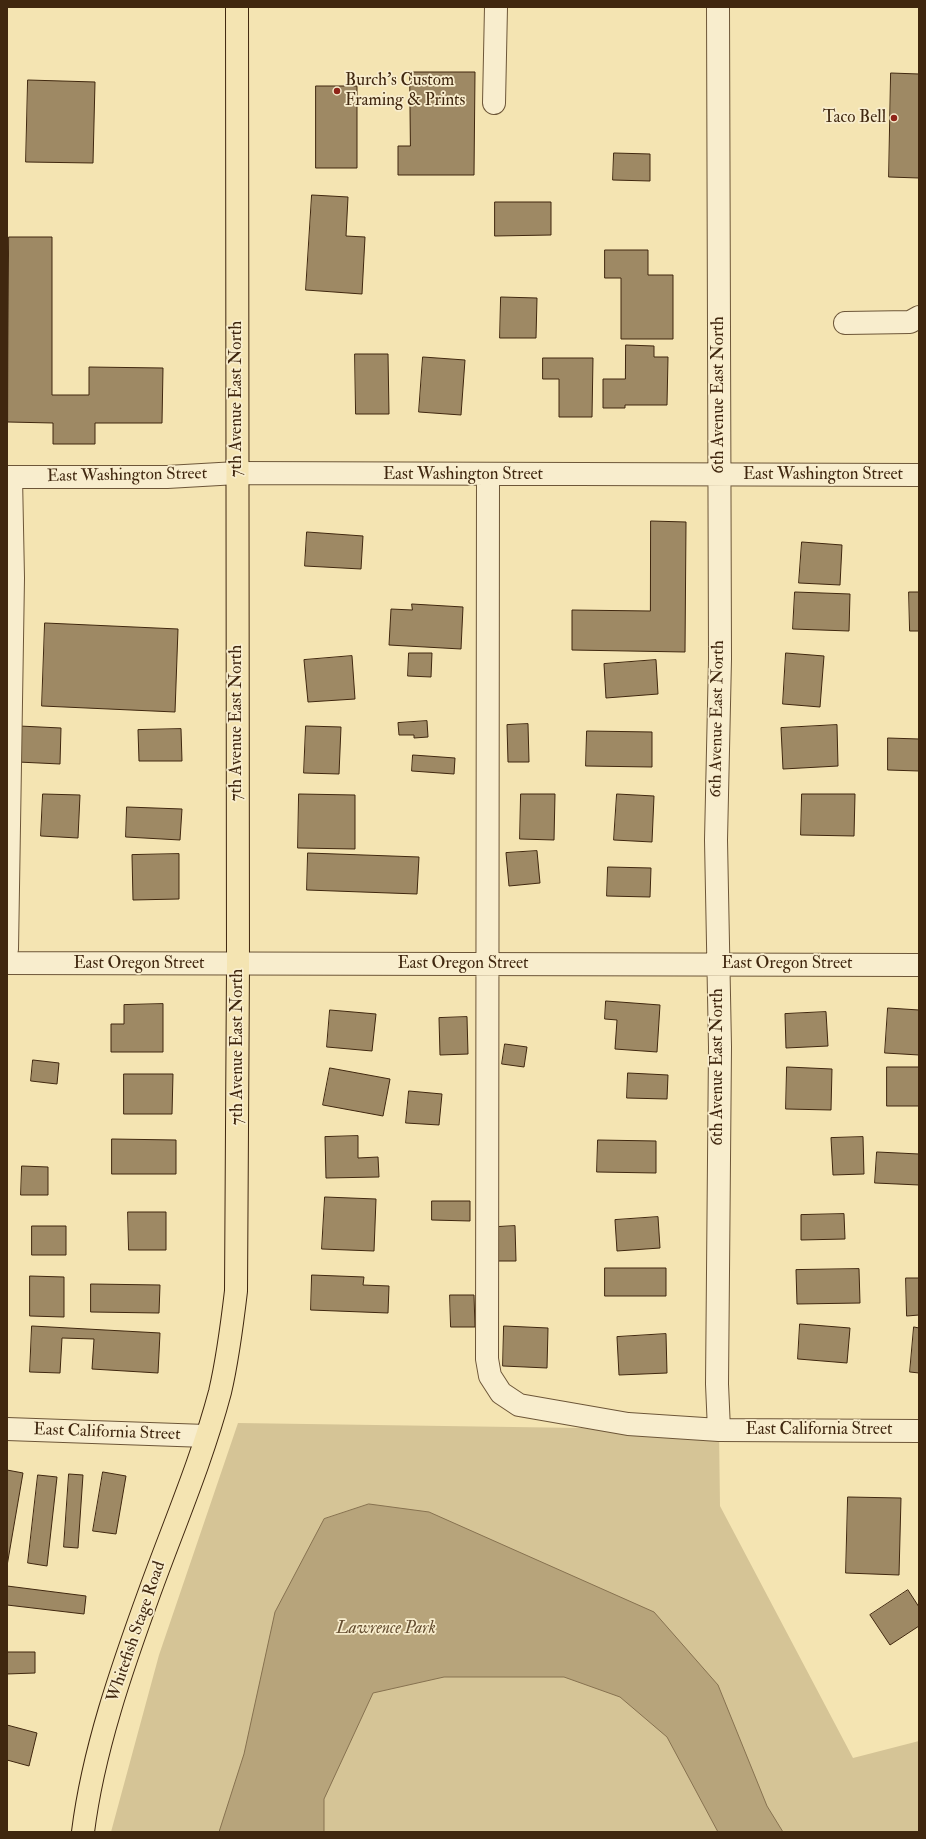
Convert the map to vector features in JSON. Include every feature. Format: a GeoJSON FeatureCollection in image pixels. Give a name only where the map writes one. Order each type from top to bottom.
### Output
{"type":"FeatureCollection","features":[{"type":"Feature","properties":{"kind":"main road","name":"7th Avenue East North"},"geometry":{"type":"LineString","coordinates":[[206,1436],[220,1391],[230,1341],[236,1290],[238,964],[237,7]]}},
{"type":"Feature","properties":{"kind":"main road","name":"Whitefish Stage Road"},"geometry":{"type":"LineString","coordinates":[[83,1832],[86,1811],[102,1738],[147,1598],[188,1490],[206,1436]]}},
{"type":"Feature","properties":{"kind":"street"},"geometry":{"type":"LineString","coordinates":[[494,103],[496,7]]}},
{"type":"Feature","properties":{"kind":"street","name":"6th Avenue East North"},"geometry":{"type":"LineString","coordinates":[[718,7],[720,659],[716,840],[717,964],[720,1047],[717,1384],[719,1430]]}},
{"type":"Feature","properties":{"kind":"street"},"geometry":{"type":"LineString","coordinates":[[845,323],[910,322],[919,317]]}},
{"type":"Feature","properties":{"kind":"street","name":"East Washington Street"},"geometry":{"type":"LineString","coordinates":[[9,477],[167,476],[237,473],[488,475],[919,475]]}},
{"type":"Feature","properties":{"kind":"street","name":"East California Street"},"geometry":{"type":"LineString","coordinates":[[488,475],[487,1359],[490,1376],[501,1393],[519,1405],[628,1424],[719,1430],[919,1431]]}},
{"type":"Feature","properties":{"kind":"street"},"geometry":{"type":"LineString","coordinates":[[7,949],[13,578],[9,477]]}},
{"type":"Feature","properties":{"kind":"street","name":"East Oregon Street"},"geometry":{"type":"LineString","coordinates":[[7,963],[919,964]]}},
{"type":"Feature","properties":{"kind":"street","name":"East California Street"},"geometry":{"type":"LineString","coordinates":[[7,1429],[206,1436]]}},
{"type":"Feature","properties":{"kind":"green space","name":"Lawrence Park"},"geometry":{"type":"Polygon","coordinates":[[[238,1423],[719,1430],[720,1506],[853,1758],[919,1741],[919,1832],[111,1832],[159,1655],[238,1423]]]}},
{"type":"Feature","properties":{"kind":"shaded area"},"geometry":{"type":"Polygon","coordinates":[[[369,1504],[429,1512],[654,1612],[718,1685],[767,1806],[783,1832],[718,1832],[667,1737],[620,1697],[564,1677],[444,1677],[373,1693],[324,1799],[324,1832],[219,1832],[244,1754],[275,1612],[324,1519],[369,1504]]]}},
{"type":"Feature","properties":{"kind":"building"},"geometry":{"type":"Polygon","coordinates":[[[410,72],[475,72],[474,175],[398,175],[398,146],[410,146],[410,72]]]}},
{"type":"Feature","properties":{"kind":"building"},"geometry":{"type":"Polygon","coordinates":[[[891,73],[919,74],[919,178],[889,177],[891,73]]]}},
{"type":"Feature","properties":{"kind":"building"},"geometry":{"type":"Polygon","coordinates":[[[28,80],[95,82],[93,163],[26,162],[28,80]]]}},
{"type":"Feature","properties":{"kind":"building"},"geometry":{"type":"Polygon","coordinates":[[[316,86],[357,86],[357,168],[316,168],[316,86]]]}},
{"type":"Feature","properties":{"kind":"building"},"geometry":{"type":"Polygon","coordinates":[[[614,153],[650,154],[650,181],[613,180],[614,153]]]}},
{"type":"Feature","properties":{"kind":"building"},"geometry":{"type":"Polygon","coordinates":[[[312,195],[348,197],[346,236],[365,237],[362,294],[306,290],[312,195]]]}},
{"type":"Feature","properties":{"kind":"building"},"geometry":{"type":"Polygon","coordinates":[[[495,202],[551,202],[551,235],[495,236],[495,202]]]}},
{"type":"Feature","properties":{"kind":"building"},"geometry":{"type":"Polygon","coordinates":[[[9,237],[52,237],[52,395],[89,395],[89,367],[163,368],[162,423],[95,423],[95,444],[53,444],[53,423],[8,422],[9,237]]]}},
{"type":"Feature","properties":{"kind":"building"},"geometry":{"type":"Polygon","coordinates":[[[605,250],[648,250],[648,275],[673,275],[673,339],[621,339],[621,278],[605,278],[605,250]]]}},
{"type":"Feature","properties":{"kind":"building"},"geometry":{"type":"Polygon","coordinates":[[[501,297],[537,298],[536,338],[500,338],[501,297]]]}},
{"type":"Feature","properties":{"kind":"building"},"geometry":{"type":"Polygon","coordinates":[[[626,345],[654,346],[654,357],[668,357],[667,405],[625,405],[625,408],[603,408],[603,379],[625,379],[626,345]]]}},
{"type":"Feature","properties":{"kind":"building"},"geometry":{"type":"Polygon","coordinates":[[[355,354],[388,354],[389,414],[356,414],[355,354]]]}},
{"type":"Feature","properties":{"kind":"building"},"geometry":{"type":"Polygon","coordinates":[[[423,357],[465,360],[461,415],[419,412],[423,357]]]}},
{"type":"Feature","properties":{"kind":"building"},"geometry":{"type":"Polygon","coordinates":[[[543,358],[593,358],[592,417],[559,417],[559,379],[543,379],[543,358]]]}},
{"type":"Feature","properties":{"kind":"building"},"geometry":{"type":"Polygon","coordinates":[[[651,521],[686,522],[685,652],[572,650],[572,610],[650,611],[651,521]]]}},
{"type":"Feature","properties":{"kind":"building"},"geometry":{"type":"Polygon","coordinates":[[[307,532],[363,536],[361,569],[305,566],[307,532]]]}},
{"type":"Feature","properties":{"kind":"building"},"geometry":{"type":"Polygon","coordinates":[[[802,542],[842,545],[840,585],[799,583],[802,542]]]}},
{"type":"Feature","properties":{"kind":"building"},"geometry":{"type":"Polygon","coordinates":[[[795,592],[850,594],[849,631],[793,629],[795,592]]]}},
{"type":"Feature","properties":{"kind":"building"},"geometry":{"type":"Polygon","coordinates":[[[909,592],[919,592],[919,631],[910,631],[909,592]]]}},
{"type":"Feature","properties":{"kind":"building"},"geometry":{"type":"Polygon","coordinates":[[[412,604],[463,607],[461,649],[389,645],[391,609],[412,610],[412,604]]]}},
{"type":"Feature","properties":{"kind":"building"},"geometry":{"type":"Polygon","coordinates":[[[45,623],[178,629],[175,712],[42,706],[45,623]]]}},
{"type":"Feature","properties":{"kind":"building"},"geometry":{"type":"Polygon","coordinates":[[[409,653],[432,653],[431,677],[408,676],[409,653]]]}},
{"type":"Feature","properties":{"kind":"building"},"geometry":{"type":"Polygon","coordinates":[[[786,653],[824,656],[820,707],[783,704],[786,653]]]}},
{"type":"Feature","properties":{"kind":"building"},"geometry":{"type":"Polygon","coordinates":[[[352,656],[355,699],[308,702],[304,660],[352,656]]]}},
{"type":"Feature","properties":{"kind":"building"},"geometry":{"type":"Polygon","coordinates":[[[656,660],[658,694],[606,698],[604,664],[656,660]]]}},
{"type":"Feature","properties":{"kind":"building"},"geometry":{"type":"Polygon","coordinates":[[[427,721],[428,737],[414,738],[414,735],[399,735],[398,723],[427,721]]]}},
{"type":"Feature","properties":{"kind":"building"},"geometry":{"type":"Polygon","coordinates":[[[528,724],[529,762],[508,762],[507,725],[528,724]]]}},
{"type":"Feature","properties":{"kind":"building"},"geometry":{"type":"Polygon","coordinates":[[[837,725],[838,766],[783,769],[781,728],[837,725]]]}},
{"type":"Feature","properties":{"kind":"building"},"geometry":{"type":"Polygon","coordinates":[[[19,726],[61,728],[60,764],[18,762],[19,726]]]}},
{"type":"Feature","properties":{"kind":"building"},"geometry":{"type":"Polygon","coordinates":[[[306,726],[341,727],[339,774],[304,773],[306,726]]]}},
{"type":"Feature","properties":{"kind":"building"},"geometry":{"type":"Polygon","coordinates":[[[181,729],[182,761],[139,761],[138,730],[181,729]]]}},
{"type":"Feature","properties":{"kind":"building"},"geometry":{"type":"Polygon","coordinates":[[[587,731],[652,732],[652,767],[586,766],[587,731]]]}},
{"type":"Feature","properties":{"kind":"building"},"geometry":{"type":"Polygon","coordinates":[[[888,738],[919,739],[919,771],[888,770],[888,738]]]}},
{"type":"Feature","properties":{"kind":"building"},"geometry":{"type":"Polygon","coordinates":[[[413,755],[455,758],[454,774],[412,771],[413,755]]]}},
{"type":"Feature","properties":{"kind":"building"},"geometry":{"type":"Polygon","coordinates":[[[43,794],[80,795],[78,838],[41,836],[43,794]]]}},
{"type":"Feature","properties":{"kind":"building"},"geometry":{"type":"Polygon","coordinates":[[[299,794],[355,795],[355,849],[298,848],[299,794]]]}},
{"type":"Feature","properties":{"kind":"building"},"geometry":{"type":"Polygon","coordinates":[[[521,794],[555,794],[554,840],[520,839],[521,794]]]}},
{"type":"Feature","properties":{"kind":"building"},"geometry":{"type":"Polygon","coordinates":[[[617,794],[654,796],[652,842],[614,840],[617,794]]]}},
{"type":"Feature","properties":{"kind":"building"},"geometry":{"type":"Polygon","coordinates":[[[802,794],[855,794],[854,836],[801,835],[802,794]]]}},
{"type":"Feature","properties":{"kind":"building"},"geometry":{"type":"Polygon","coordinates":[[[127,807],[182,809],[180,840],[126,837],[127,807]]]}},
{"type":"Feature","properties":{"kind":"building"},"geometry":{"type":"Polygon","coordinates":[[[537,851],[540,883],[509,886],[506,853],[537,851]]]}},
{"type":"Feature","properties":{"kind":"building"},"geometry":{"type":"Polygon","coordinates":[[[308,853],[419,857],[417,894],[307,890],[308,853]]]}},
{"type":"Feature","properties":{"kind":"building"},"geometry":{"type":"Polygon","coordinates":[[[179,854],[179,899],[133,900],[132,855],[179,854]]]}},
{"type":"Feature","properties":{"kind":"building"},"geometry":{"type":"Polygon","coordinates":[[[608,867],[651,868],[650,897],[607,896],[608,867]]]}},
{"type":"Feature","properties":{"kind":"building"},"geometry":{"type":"Polygon","coordinates":[[[606,1001],[660,1005],[657,1052],[615,1049],[617,1020],[605,1019],[606,1001]]]}},
{"type":"Feature","properties":{"kind":"building"},"geometry":{"type":"Polygon","coordinates":[[[163,1004],[163,1052],[111,1052],[111,1024],[124,1024],[124,1005],[163,1004]]]}},
{"type":"Feature","properties":{"kind":"building"},"geometry":{"type":"Polygon","coordinates":[[[888,1008],[919,1010],[919,1055],[885,1053],[888,1008]]]}},
{"type":"Feature","properties":{"kind":"building"},"geometry":{"type":"Polygon","coordinates":[[[330,1010],[376,1014],[372,1051],[327,1047],[330,1010]]]}},
{"type":"Feature","properties":{"kind":"building"},"geometry":{"type":"Polygon","coordinates":[[[826,1012],[828,1046],[786,1048],[785,1014],[826,1012]]]}},
{"type":"Feature","properties":{"kind":"building"},"geometry":{"type":"Polygon","coordinates":[[[467,1017],[468,1054],[440,1055],[439,1018],[467,1017]]]}},
{"type":"Feature","properties":{"kind":"building"},"geometry":{"type":"Polygon","coordinates":[[[505,1044],[527,1047],[524,1067],[502,1064],[505,1044]]]}},
{"type":"Feature","properties":{"kind":"building"},"geometry":{"type":"Polygon","coordinates":[[[33,1060],[59,1063],[57,1084],[31,1081],[33,1060]]]}},
{"type":"Feature","properties":{"kind":"building"},"geometry":{"type":"Polygon","coordinates":[[[787,1067],[832,1069],[831,1110],[786,1109],[787,1067]]]}},
{"type":"Feature","properties":{"kind":"building"},"geometry":{"type":"Polygon","coordinates":[[[887,1067],[919,1067],[919,1106],[887,1106],[887,1067]]]}},
{"type":"Feature","properties":{"kind":"building"},"geometry":{"type":"Polygon","coordinates":[[[330,1068],[390,1079],[383,1116],[323,1105],[330,1068]]]}},
{"type":"Feature","properties":{"kind":"building"},"geometry":{"type":"Polygon","coordinates":[[[628,1073],[668,1075],[667,1099],[627,1098],[628,1073]]]}},
{"type":"Feature","properties":{"kind":"building"},"geometry":{"type":"Polygon","coordinates":[[[124,1074],[173,1074],[172,1114],[124,1114],[124,1074]]]}},
{"type":"Feature","properties":{"kind":"building"},"geometry":{"type":"Polygon","coordinates":[[[409,1091],[442,1094],[439,1125],[406,1123],[409,1091]]]}},
{"type":"Feature","properties":{"kind":"building"},"geometry":{"type":"Polygon","coordinates":[[[358,1136],[358,1158],[378,1157],[379,1177],[326,1178],[325,1137],[358,1136]]]}},
{"type":"Feature","properties":{"kind":"building"},"geometry":{"type":"Polygon","coordinates":[[[863,1137],[864,1174],[833,1175],[831,1138],[863,1137]]]}},
{"type":"Feature","properties":{"kind":"building"},"geometry":{"type":"Polygon","coordinates":[[[112,1139],[176,1140],[176,1174],[112,1174],[112,1139]]]}},
{"type":"Feature","properties":{"kind":"building"},"geometry":{"type":"Polygon","coordinates":[[[598,1140],[656,1141],[656,1173],[597,1172],[598,1140]]]}},
{"type":"Feature","properties":{"kind":"building"},"geometry":{"type":"Polygon","coordinates":[[[877,1152],[919,1154],[919,1185],[875,1183],[877,1152]]]}},
{"type":"Feature","properties":{"kind":"building"},"geometry":{"type":"Polygon","coordinates":[[[22,1166],[48,1167],[48,1195],[21,1195],[22,1166]]]}},
{"type":"Feature","properties":{"kind":"building"},"geometry":{"type":"Polygon","coordinates":[[[325,1197],[376,1199],[374,1251],[322,1249],[325,1197]]]}},
{"type":"Feature","properties":{"kind":"building"},"geometry":{"type":"Polygon","coordinates":[[[432,1201],[470,1201],[470,1221],[432,1220],[432,1201]]]}},
{"type":"Feature","properties":{"kind":"building"},"geometry":{"type":"Polygon","coordinates":[[[128,1212],[166,1212],[166,1250],[129,1250],[128,1212]]]}},
{"type":"Feature","properties":{"kind":"building"},"geometry":{"type":"Polygon","coordinates":[[[844,1214],[845,1239],[801,1240],[801,1215],[844,1214]]]}},
{"type":"Feature","properties":{"kind":"building"},"geometry":{"type":"Polygon","coordinates":[[[658,1217],[660,1248],[617,1251],[615,1220],[658,1217]]]}},
{"type":"Feature","properties":{"kind":"building"},"geometry":{"type":"Polygon","coordinates":[[[32,1226],[66,1226],[66,1255],[32,1255],[32,1226]]]}},
{"type":"Feature","properties":{"kind":"building"},"geometry":{"type":"Polygon","coordinates":[[[515,1226],[516,1261],[497,1261],[497,1227],[515,1226]]]}},
{"type":"Feature","properties":{"kind":"building"},"geometry":{"type":"Polygon","coordinates":[[[605,1268],[666,1268],[666,1296],[605,1296],[605,1268]]]}},
{"type":"Feature","properties":{"kind":"building"},"geometry":{"type":"Polygon","coordinates":[[[859,1269],[860,1303],[797,1304],[796,1270],[859,1269]]]}},
{"type":"Feature","properties":{"kind":"building"},"geometry":{"type":"Polygon","coordinates":[[[312,1275],[364,1277],[363,1285],[389,1286],[388,1313],[311,1310],[312,1275]]]}},
{"type":"Feature","properties":{"kind":"building"},"geometry":{"type":"Polygon","coordinates":[[[30,1276],[64,1277],[64,1317],[30,1316],[30,1276]]]}},
{"type":"Feature","properties":{"kind":"building"},"geometry":{"type":"Polygon","coordinates":[[[906,1278],[919,1278],[919,1315],[907,1316],[906,1278]]]}},
{"type":"Feature","properties":{"kind":"building"},"geometry":{"type":"Polygon","coordinates":[[[91,1284],[160,1285],[159,1313],[91,1312],[91,1284]]]}},
{"type":"Feature","properties":{"kind":"building"},"geometry":{"type":"Polygon","coordinates":[[[450,1295],[474,1295],[475,1327],[451,1327],[450,1295]]]}},
{"type":"Feature","properties":{"kind":"building"},"geometry":{"type":"Polygon","coordinates":[[[800,1324],[850,1328],[847,1363],[798,1359],[800,1324]]]}},
{"type":"Feature","properties":{"kind":"building"},"geometry":{"type":"Polygon","coordinates":[[[32,1326],[160,1333],[158,1373],[92,1369],[94,1339],[62,1338],[60,1373],[30,1372],[32,1326]]]}},
{"type":"Feature","properties":{"kind":"building"},"geometry":{"type":"Polygon","coordinates":[[[504,1326],[548,1328],[547,1368],[503,1366],[504,1326]]]}},
{"type":"Feature","properties":{"kind":"building"},"geometry":{"type":"Polygon","coordinates":[[[914,1327],[919,1328],[919,1373],[910,1372],[914,1327]]]}},
{"type":"Feature","properties":{"kind":"building"},"geometry":{"type":"Polygon","coordinates":[[[666,1334],[667,1373],[619,1375],[617,1337],[666,1334]]]}},
{"type":"Feature","properties":{"kind":"building"},"geometry":{"type":"Polygon","coordinates":[[[7,1470],[23,1473],[7,1566],[7,1470]]]}},
{"type":"Feature","properties":{"kind":"building"},"geometry":{"type":"Polygon","coordinates":[[[103,1472],[126,1476],[116,1534],[93,1531],[103,1472]]]}},
{"type":"Feature","properties":{"kind":"building"},"geometry":{"type":"Polygon","coordinates":[[[69,1474],[83,1475],[78,1548],[64,1547],[69,1474]]]}},
{"type":"Feature","properties":{"kind":"building"},"geometry":{"type":"Polygon","coordinates":[[[38,1475],[57,1477],[47,1566],[28,1563],[38,1475]]]}},
{"type":"Feature","properties":{"kind":"building"},"geometry":{"type":"Polygon","coordinates":[[[848,1497],[901,1498],[899,1575],[846,1573],[848,1497]]]}},
{"type":"Feature","properties":{"kind":"building"},"geometry":{"type":"Polygon","coordinates":[[[7,1586],[86,1596],[84,1614],[7,1605],[7,1586]]]}},
{"type":"Feature","properties":{"kind":"building"},"geometry":{"type":"Polygon","coordinates":[[[908,1590],[919,1607],[919,1626],[890,1645],[870,1615],[908,1590]]]}},
{"type":"Feature","properties":{"kind":"building"},"geometry":{"type":"Polygon","coordinates":[[[7,1652],[35,1652],[35,1673],[7,1674],[7,1652]]]}},
{"type":"Feature","properties":{"kind":"building"},"geometry":{"type":"Polygon","coordinates":[[[7,1725],[37,1733],[29,1766],[7,1760],[7,1725]]]}},
{"type":"Feature","properties":{"kind":"place","name":"Burch's Custom Framing & Prints"},"geometry":{"type":"Point","coordinates":[337,91]}},
{"type":"Feature","properties":{"kind":"place","name":"Taco Bell"},"geometry":{"type":"Point","coordinates":[894,118]}}]}
